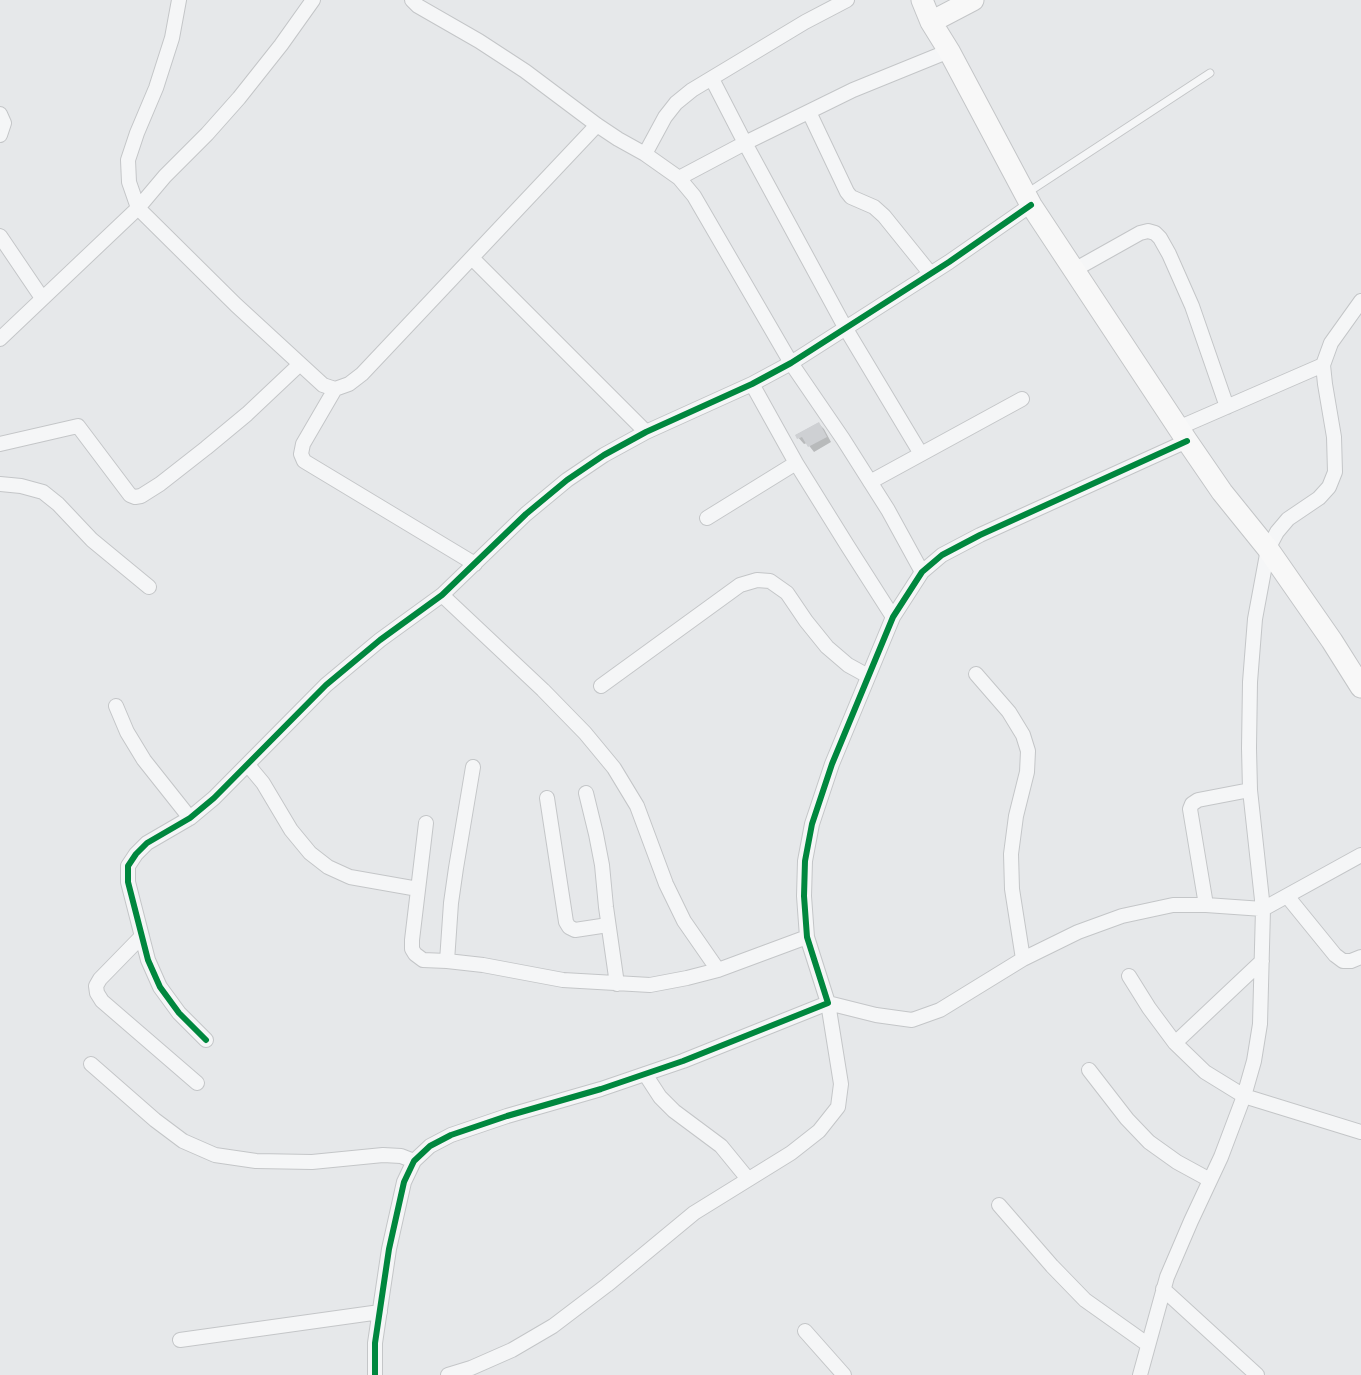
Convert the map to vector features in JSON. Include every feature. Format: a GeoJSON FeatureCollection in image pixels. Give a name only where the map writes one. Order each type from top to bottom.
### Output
{"type":"FeatureCollection","features":[{"type":"Feature","properties":{"kind":"main road"},"geometry":{"type":"LineString","coordinates":[[922,0],[931,22],[1028,200],[1182,435],[1222,492],[1268,549],[1332,641],[1361,687]]}},
{"type":"Feature","properties":{"kind":"main road"},"geometry":{"type":"LineString","coordinates":[[931,22],[973,0]]}},
{"type":"Feature","properties":{"kind":"street"},"geometry":{"type":"LineString","coordinates":[[179,0],[172,38],[156,88],[137,133],[128,160],[129,182],[138,208],[236,305],[300,364],[323,384],[335,389]]}},
{"type":"Feature","properties":{"kind":"street"},"geometry":{"type":"LineString","coordinates":[[0,339],[138,208],[165,176],[207,134],[239,98],[281,45],[313,0]]}},
{"type":"Feature","properties":{"kind":"street"},"geometry":{"type":"LineString","coordinates":[[412,0],[418,6],[479,41],[525,70],[597,125],[645,154],[679,178],[694,196],[791,363],[843,439],[888,510],[922,572]]}},
{"type":"Feature","properties":{"kind":"street"},"geometry":{"type":"LineString","coordinates":[[645,154],[665,117],[676,102],[692,90],[805,22],[847,0]]}},
{"type":"Feature","properties":{"kind":"street"},"geometry":{"type":"LineString","coordinates":[[679,178],[853,90],[948,51]]}},
{"type":"Feature","properties":{"kind":"street"},"geometry":{"type":"LineString","coordinates":[[712,79],[745,144],[846,329],[921,454]]}},
{"type":"Feature","properties":{"kind":"street"},"geometry":{"type":"LineString","coordinates":[[809,112],[847,192],[851,197],[874,207],[884,216],[930,273]]}},
{"type":"Feature","properties":{"kind":"street"},"geometry":{"type":"LineString","coordinates":[[0,114],[4,123],[0,135]]}},
{"type":"Feature","properties":{"kind":"street"},"geometry":{"type":"LineString","coordinates":[[475,564],[304,461],[301,454],[303,444],[335,389],[349,384],[362,374],[597,125]]}},
{"type":"Feature","properties":{"kind":"street"},"geometry":{"type":"LineString","coordinates":[[206,1040],[179,1013],[160,987],[148,960],[128,882],[128,866],[136,854],[147,843],[190,818],[214,798],[326,685],[380,640],[442,595],[526,514],[567,480],[604,455],[646,432],[752,384],[791,363],[846,329],[930,273],[1028,200]]}},
{"type":"Feature","properties":{"kind":"street"},"geometry":{"type":"LineString","coordinates":[[1074,270],[1140,233],[1148,231],[1155,233],[1160,238],[1192,306],[1227,407]]}},
{"type":"Feature","properties":{"kind":"street"},"geometry":{"type":"LineString","coordinates":[[0,236],[42,298]]}},
{"type":"Feature","properties":{"kind":"street"},"geometry":{"type":"LineString","coordinates":[[472,258],[646,432]]}},
{"type":"Feature","properties":{"kind":"street"},"geometry":{"type":"LineString","coordinates":[[1140,1375],[1147,1344],[1167,1277],[1221,1157],[1244,1096],[1254,1061],[1260,1024],[1263,909],[1250,790],[1250,682],[1255,619],[1268,549],[1277,532],[1288,519],[1319,498],[1329,487],[1335,472],[1334,437],[1323,365],[1331,343],[1361,301]]}},
{"type":"Feature","properties":{"kind":"street"},"geometry":{"type":"LineString","coordinates":[[0,444],[78,426],[130,495],[135,497],[141,496],[160,484],[247,414],[300,364]]}},
{"type":"Feature","properties":{"kind":"street"},"geometry":{"type":"LineString","coordinates":[[448,1375],[471,1368],[512,1350],[553,1326],[607,1285],[694,1213],[791,1152],[819,1131],[838,1107],[841,1084],[828,1003],[807,937],[804,896],[805,861],[812,824],[832,764],[893,617],[922,572],[942,555],[1182,435],[1227,407],[1323,365]]}},
{"type":"Feature","properties":{"kind":"street"},"geometry":{"type":"LineString","coordinates":[[752,384],[796,463],[893,617]]}},
{"type":"Feature","properties":{"kind":"street"},"geometry":{"type":"LineString","coordinates":[[870,482],[1022,399]]}},
{"type":"Feature","properties":{"kind":"street"},"geometry":{"type":"LineString","coordinates":[[708,518],[796,463]]}},
{"type":"Feature","properties":{"kind":"street"},"geometry":{"type":"LineString","coordinates":[[0,484],[21,486],[43,492],[58,504],[92,540],[149,587]]}},
{"type":"Feature","properties":{"kind":"street"},"geometry":{"type":"LineString","coordinates":[[601,686],[740,586],[757,580],[770,581],[787,593],[806,621],[827,646],[848,665],[868,676]]}},
{"type":"Feature","properties":{"kind":"street"},"geometry":{"type":"LineString","coordinates":[[442,595],[585,733],[614,768],[637,806],[666,884],[684,921],[718,970]]}},
{"type":"Feature","properties":{"kind":"street"},"geometry":{"type":"LineString","coordinates":[[976,674],[1009,712],[1023,735],[1028,751],[1027,772],[1016,816],[1011,854],[1012,889],[1023,959]]}},
{"type":"Feature","properties":{"kind":"street"},"geometry":{"type":"LineString","coordinates":[[116,706],[127,732],[144,760],[190,818]]}},
{"type":"Feature","properties":{"kind":"street"},"geometry":{"type":"LineString","coordinates":[[248,765],[272,796],[291,830],[310,852],[328,867],[350,877],[418,889]]}},
{"type":"Feature","properties":{"kind":"street"},"geometry":{"type":"LineString","coordinates":[[447,961],[451,903],[473,767]]}},
{"type":"Feature","properties":{"kind":"street"},"geometry":{"type":"LineString","coordinates":[[1206,905],[1190,809],[1192,804],[1198,800],[1250,790]]}},
{"type":"Feature","properties":{"kind":"street"},"geometry":{"type":"LineString","coordinates":[[586,793],[600,857],[608,926],[617,984]]}},
{"type":"Feature","properties":{"kind":"street"},"geometry":{"type":"LineString","coordinates":[[547,798],[566,922],[569,927],[575,930],[608,926]]}},
{"type":"Feature","properties":{"kind":"street"},"geometry":{"type":"LineString","coordinates":[[426,824],[412,940],[412,949],[415,954],[423,960],[483,965],[563,980],[650,986],[718,970],[807,937]]}},
{"type":"Feature","properties":{"kind":"street"},"geometry":{"type":"LineString","coordinates":[[376,1375],[375,1343],[389,1249],[404,1182],[414,1161],[430,1146],[451,1135],[507,1116],[601,1089],[683,1061],[828,1003],[876,1015],[912,1020],[940,1010],[1023,959],[1078,932],[1122,916],[1172,905],[1206,905],[1263,909],[1361,855]]}},
{"type":"Feature","properties":{"kind":"street"},"geometry":{"type":"LineString","coordinates":[[1287,896],[1335,955],[1344,961],[1351,961],[1361,957]]}},
{"type":"Feature","properties":{"kind":"street"},"geometry":{"type":"LineString","coordinates":[[142,936],[100,979],[96,986],[97,993],[102,1000],[197,1083]]}},
{"type":"Feature","properties":{"kind":"street"},"geometry":{"type":"LineString","coordinates":[[1175,1043],[1262,961]]}},
{"type":"Feature","properties":{"kind":"street"},"geometry":{"type":"LineString","coordinates":[[1129,976],[1149,1008],[1175,1043],[1205,1072],[1244,1096],[1361,1132]]}},
{"type":"Feature","properties":{"kind":"street"},"geometry":{"type":"LineString","coordinates":[[91,1064],[160,1125],[183,1141],[215,1155],[256,1161],[312,1162],[383,1155],[401,1156],[414,1161]]}},
{"type":"Feature","properties":{"kind":"street"},"geometry":{"type":"LineString","coordinates":[[1089,1070],[1127,1119],[1149,1142],[1177,1162],[1210,1180]]}},
{"type":"Feature","properties":{"kind":"street"},"geometry":{"type":"LineString","coordinates":[[645,1074],[660,1097],[674,1110],[721,1146],[748,1178]]}},
{"type":"Feature","properties":{"kind":"street"},"geometry":{"type":"LineString","coordinates":[[999,1205],[1052,1266],[1085,1300],[1147,1344]]}},
{"type":"Feature","properties":{"kind":"street"},"geometry":{"type":"LineString","coordinates":[[1163,1289],[1257,1375]]}},
{"type":"Feature","properties":{"kind":"street"},"geometry":{"type":"LineString","coordinates":[[180,1340],[380,1312]]}},
{"type":"Feature","properties":{"kind":"street"},"geometry":{"type":"LineString","coordinates":[[805,1331],[844,1375]]}},
{"type":"Feature","properties":{"kind":"lane"},"geometry":{"type":"LineString","coordinates":[[1028,200],[1210,73]]}},
{"type":"Feature","properties":{"kind":"building"},"geometry":{"type":"Polygon","coordinates":[[[819,422],[827,437],[808,447],[802,437],[797,439],[795,435],[819,422]]]}},
{"type":"Feature","properties":{"kind":"cycle path"},"geometry":{"type":"LineString","coordinates":[[206,1040],[179,1013],[160,987],[148,960],[128,882],[128,866],[136,854],[147,843],[190,818],[214,798],[326,685],[380,640],[442,595],[526,514],[567,480],[604,455],[646,432],[752,384],[791,363],[949,262],[1031,205]]}},
{"type":"Feature","properties":{"kind":"cycle path"},"geometry":{"type":"LineString","coordinates":[[375,1375],[375,1343],[389,1249],[404,1182],[414,1161],[430,1146],[451,1135],[507,1116],[601,1089],[683,1061],[828,1003],[807,937],[804,896],[805,861],[812,824],[832,764],[893,617],[922,572],[942,555],[980,535],[1187,441]]}}]}
